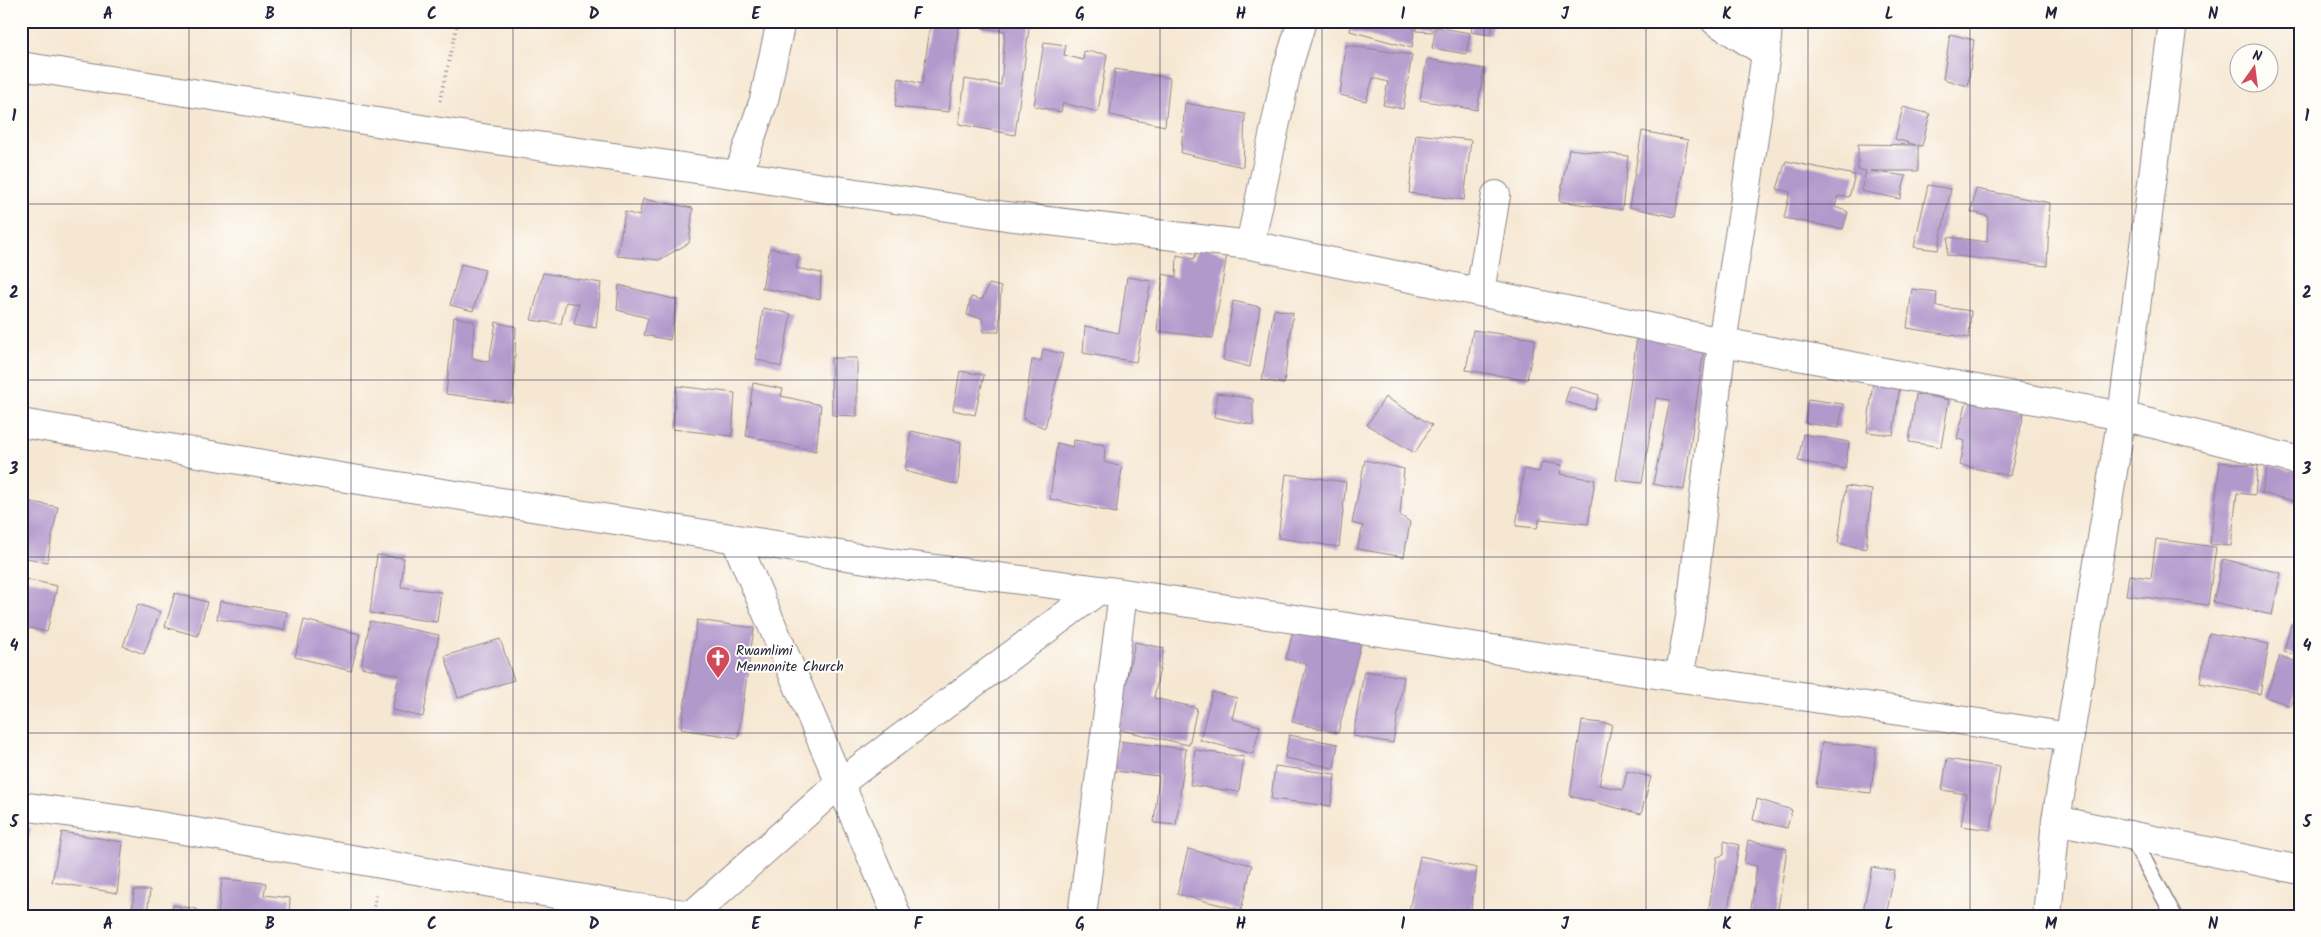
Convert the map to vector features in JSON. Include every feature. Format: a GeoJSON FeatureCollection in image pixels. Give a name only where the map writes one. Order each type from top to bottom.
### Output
{"type":"FeatureCollection","features":[{"type":"Feature","properties":{"kind":"street"},"geometry":{"type":"LineString","coordinates":[[738,175],[764,100],[781,21]]}},
{"type":"Feature","properties":{"kind":"street"},"geometry":{"type":"LineString","coordinates":[[1250,245],[1287,70],[1302,21]]}},
{"type":"Feature","properties":{"kind":"street"},"geometry":{"type":"LineString","coordinates":[[1715,21],[1766,53]]}},
{"type":"Feature","properties":{"kind":"street"},"geometry":{"type":"LineString","coordinates":[[1679,678],[1690,617],[1722,342],[1766,53],[1768,21]]}},
{"type":"Feature","properties":{"kind":"street"},"geometry":{"type":"LineString","coordinates":[[2047,916],[2056,820],[2122,416],[2173,21]]}},
{"type":"Feature","properties":{"kind":"street"},"geometry":{"type":"LineString","coordinates":[[21,66],[434,131],[1006,216],[1250,245],[1722,342],[2122,416],[2300,461]]}},
{"type":"Feature","properties":{"kind":"street"},"geometry":{"type":"LineString","coordinates":[[1480,292],[1496,195]]}},
{"type":"Feature","properties":{"kind":"street"},"geometry":{"type":"LineString","coordinates":[[21,423],[340,477],[904,565],[1111,592],[2070,737]]}},
{"type":"Feature","properties":{"kind":"street"},"geometry":{"type":"LineString","coordinates":[[735,539],[897,916]]}},
{"type":"Feature","properties":{"kind":"street"},"geometry":{"type":"LineString","coordinates":[[21,806],[131,821],[630,911],[696,915],[840,783],[1111,592]]}},
{"type":"Feature","properties":{"kind":"street"},"geometry":{"type":"LineString","coordinates":[[1082,916],[1111,592]]}},
{"type":"Feature","properties":{"kind":"street"},"geometry":{"type":"LineString","coordinates":[[2056,820],[2300,870]]}},
{"type":"Feature","properties":{"kind":"lane"},"geometry":{"type":"LineString","coordinates":[[2131,836],[2174,916]]}},
{"type":"Feature","properties":{"kind":"path"},"geometry":{"type":"LineString","coordinates":[[434,131],[458,21]]}},
{"type":"Feature","properties":{"kind":"building"},"geometry":{"type":"Polygon","coordinates":[[[931,21],[959,21],[949,112],[895,107],[899,78],[922,84],[931,21]]]}},
{"type":"Feature","properties":{"kind":"building"},"geometry":{"type":"Polygon","coordinates":[[[983,21],[1030,21],[1015,135],[959,124],[965,79],[1001,85],[1005,31],[982,28],[983,21]]]}},
{"type":"Feature","properties":{"kind":"building"},"geometry":{"type":"Polygon","coordinates":[[[1352,21],[1415,21],[1412,48],[1350,31],[1352,21]]]}},
{"type":"Feature","properties":{"kind":"building"},"geometry":{"type":"Polygon","coordinates":[[[1417,21],[1434,21],[1433,32],[1416,31],[1417,21]]]}},
{"type":"Feature","properties":{"kind":"building"},"geometry":{"type":"Polygon","coordinates":[[[1473,21],[1493,21],[1491,35],[1471,32],[1473,21]]]}},
{"type":"Feature","properties":{"kind":"building"},"geometry":{"type":"Polygon","coordinates":[[[1987,21],[2011,21],[2010,27],[1987,21]]]}},
{"type":"Feature","properties":{"kind":"building"},"geometry":{"type":"Polygon","coordinates":[[[1436,27],[1470,33],[1466,54],[1432,48],[1436,27]]]}},
{"type":"Feature","properties":{"kind":"building"},"geometry":{"type":"Polygon","coordinates":[[[1950,34],[1974,40],[1968,86],[1943,79],[1950,34]]]}},
{"type":"Feature","properties":{"kind":"building"},"geometry":{"type":"Polygon","coordinates":[[[1044,42],[1066,45],[1064,55],[1083,60],[1084,51],[1107,54],[1098,112],[1063,103],[1061,112],[1034,106],[1044,42]]]}},
{"type":"Feature","properties":{"kind":"building"},"geometry":{"type":"Polygon","coordinates":[[[1346,45],[1412,55],[1403,109],[1383,105],[1388,82],[1373,78],[1366,101],[1340,95],[1346,45]]]}},
{"type":"Feature","properties":{"kind":"building"},"geometry":{"type":"Polygon","coordinates":[[[1427,59],[1484,69],[1477,110],[1420,100],[1427,59]]]}},
{"type":"Feature","properties":{"kind":"building"},"geometry":{"type":"Polygon","coordinates":[[[1115,69],[1170,78],[1165,126],[1110,115],[1115,69]]]}},
{"type":"Feature","properties":{"kind":"building"},"geometry":{"type":"Polygon","coordinates":[[[1185,103],[1245,114],[1243,167],[1181,153],[1185,103]]]}},
{"type":"Feature","properties":{"kind":"building"},"geometry":{"type":"Polygon","coordinates":[[[1903,107],[1930,114],[1922,146],[1918,145],[1918,171],[1870,171],[1906,176],[1900,199],[1861,191],[1866,171],[1858,170],[1858,144],[1916,145],[1895,139],[1903,107]]]}},
{"type":"Feature","properties":{"kind":"building"},"geometry":{"type":"Polygon","coordinates":[[[1642,131],[1688,140],[1675,217],[1629,207],[1642,131]]]}},
{"type":"Feature","properties":{"kind":"building"},"geometry":{"type":"Polygon","coordinates":[[[1416,134],[1471,140],[1464,200],[1409,193],[1416,134]]]}},
{"type":"Feature","properties":{"kind":"building"},"geometry":{"type":"Polygon","coordinates":[[[1569,149],[1628,156],[1622,210],[1559,201],[1569,149]]]}},
{"type":"Feature","properties":{"kind":"building"},"geometry":{"type":"Polygon","coordinates":[[[1786,161],[1855,175],[1849,197],[1838,196],[1835,207],[1848,212],[1843,229],[1784,218],[1790,192],[1777,189],[1786,161]]]}},
{"type":"Feature","properties":{"kind":"building"},"geometry":{"type":"Polygon","coordinates":[[[1928,185],[1951,189],[1938,250],[1914,247],[1928,185]]]}},
{"type":"Feature","properties":{"kind":"building"},"geometry":{"type":"Polygon","coordinates":[[[1976,189],[2050,203],[2047,266],[1947,255],[1948,237],[1987,242],[1988,216],[1971,212],[1976,189]]]}},
{"type":"Feature","properties":{"kind":"building"},"geometry":{"type":"Polygon","coordinates":[[[643,199],[693,208],[689,243],[659,260],[617,256],[625,212],[639,216],[643,199]]]}},
{"type":"Feature","properties":{"kind":"building"},"geometry":{"type":"Polygon","coordinates":[[[1199,247],[1227,254],[1213,338],[1157,331],[1163,274],[1176,277],[1177,255],[1194,259],[1199,247]]]}},
{"type":"Feature","properties":{"kind":"building"},"geometry":{"type":"Polygon","coordinates":[[[770,248],[799,255],[796,268],[821,273],[820,299],[762,288],[770,248]]]}},
{"type":"Feature","properties":{"kind":"building"},"geometry":{"type":"Polygon","coordinates":[[[461,264],[485,270],[473,311],[450,305],[461,264]]]}},
{"type":"Feature","properties":{"kind":"building"},"geometry":{"type":"Polygon","coordinates":[[[543,273],[601,283],[596,328],[574,324],[579,304],[566,302],[561,324],[531,320],[543,273]]]}},
{"type":"Feature","properties":{"kind":"building"},"geometry":{"type":"Polygon","coordinates":[[[1127,277],[1151,281],[1136,362],[1083,353],[1085,326],[1119,333],[1127,277]]]}},
{"type":"Feature","properties":{"kind":"building"},"geometry":{"type":"Polygon","coordinates":[[[989,284],[1001,287],[999,332],[983,332],[982,318],[967,315],[971,297],[982,300],[989,284]]]}},
{"type":"Feature","properties":{"kind":"building"},"geometry":{"type":"Polygon","coordinates":[[[619,285],[677,300],[670,340],[644,335],[648,318],[617,310],[619,285]]]}},
{"type":"Feature","properties":{"kind":"building"},"geometry":{"type":"Polygon","coordinates":[[[1912,289],[1937,292],[1936,306],[1971,311],[1969,338],[1907,328],[1912,289]]]}},
{"type":"Feature","properties":{"kind":"building"},"geometry":{"type":"Polygon","coordinates":[[[1233,301],[1260,307],[1250,367],[1223,360],[1233,301]]]}},
{"type":"Feature","properties":{"kind":"building"},"geometry":{"type":"Polygon","coordinates":[[[763,308],[791,314],[781,367],[756,359],[763,308]]]}},
{"type":"Feature","properties":{"kind":"building"},"geometry":{"type":"Polygon","coordinates":[[[1274,309],[1293,313],[1284,384],[1262,380],[1274,309]]]}},
{"type":"Feature","properties":{"kind":"building"},"geometry":{"type":"Polygon","coordinates":[[[454,317],[474,321],[472,358],[489,362],[496,322],[516,327],[513,403],[446,394],[454,317]]]}},
{"type":"Feature","properties":{"kind":"building"},"geometry":{"type":"Polygon","coordinates":[[[1473,330],[1535,339],[1527,380],[1466,370],[1473,330]]]}},
{"type":"Feature","properties":{"kind":"building"},"geometry":{"type":"Polygon","coordinates":[[[1637,338],[1704,348],[1684,490],[1653,484],[1670,400],[1656,398],[1642,483],[1616,480],[1637,338]]]}},
{"type":"Feature","properties":{"kind":"building"},"geometry":{"type":"Polygon","coordinates":[[[1043,349],[1063,354],[1045,428],[1023,419],[1032,360],[1041,361],[1043,349]]]}},
{"type":"Feature","properties":{"kind":"building"},"geometry":{"type":"Polygon","coordinates":[[[831,358],[857,358],[857,416],[832,415],[831,358]]]}},
{"type":"Feature","properties":{"kind":"building"},"geometry":{"type":"Polygon","coordinates":[[[960,371],[984,375],[975,415],[953,410],[960,371]]]}},
{"type":"Feature","properties":{"kind":"building"},"geometry":{"type":"Polygon","coordinates":[[[1873,382],[1900,385],[1893,435],[1867,432],[1873,382]]]}},
{"type":"Feature","properties":{"kind":"building"},"geometry":{"type":"Polygon","coordinates":[[[753,383],[783,389],[781,396],[821,405],[816,451],[746,436],[753,383]]]}},
{"type":"Feature","properties":{"kind":"building"},"geometry":{"type":"Polygon","coordinates":[[[677,386],[735,393],[732,436],[672,429],[677,386]]]}},
{"type":"Feature","properties":{"kind":"building"},"geometry":{"type":"Polygon","coordinates":[[[1570,386],[1599,395],[1594,410],[1565,402],[1570,386]]]}},
{"type":"Feature","properties":{"kind":"building"},"geometry":{"type":"Polygon","coordinates":[[[1217,393],[1253,399],[1253,425],[1214,417],[1217,393]]]}},
{"type":"Feature","properties":{"kind":"building"},"geometry":{"type":"Polygon","coordinates":[[[1916,394],[1949,400],[1941,447],[1909,442],[1916,394]]]}},
{"type":"Feature","properties":{"kind":"building"},"geometry":{"type":"Polygon","coordinates":[[[1385,397],[1432,425],[1415,453],[1367,425],[1385,397]]]}},
{"type":"Feature","properties":{"kind":"building"},"geometry":{"type":"Polygon","coordinates":[[[1808,399],[1843,404],[1839,428],[1805,423],[1808,399]]]}},
{"type":"Feature","properties":{"kind":"building"},"geometry":{"type":"Polygon","coordinates":[[[1967,400],[2024,413],[2010,476],[1960,465],[1965,441],[1957,439],[1967,400]]]}},
{"type":"Feature","properties":{"kind":"building"},"geometry":{"type":"Polygon","coordinates":[[[911,431],[961,442],[958,485],[905,471],[911,431]]]}},
{"type":"Feature","properties":{"kind":"building"},"geometry":{"type":"Polygon","coordinates":[[[1803,434],[1849,442],[1845,469],[1798,461],[1803,434]]]}},
{"type":"Feature","properties":{"kind":"building"},"geometry":{"type":"Polygon","coordinates":[[[1074,440],[1105,445],[1104,462],[1122,467],[1116,513],[1050,499],[1057,443],[1073,447],[1074,440]]]}},
{"type":"Feature","properties":{"kind":"building"},"geometry":{"type":"Polygon","coordinates":[[[1365,460],[1404,469],[1400,515],[1410,522],[1404,557],[1357,549],[1363,526],[1352,523],[1365,460]]]}},
{"type":"Feature","properties":{"kind":"building"},"geometry":{"type":"Polygon","coordinates":[[[1542,462],[1562,465],[1560,474],[1595,480],[1588,524],[1540,519],[1537,528],[1516,526],[1524,469],[1539,472],[1542,462]]]}},
{"type":"Feature","properties":{"kind":"building"},"geometry":{"type":"Polygon","coordinates":[[[2220,462],[2258,466],[2255,495],[2237,493],[2231,546],[2210,544],[2220,462]]]}},
{"type":"Feature","properties":{"kind":"building"},"geometry":{"type":"Polygon","coordinates":[[[2268,465],[2300,473],[2298,502],[2261,493],[2268,465]]]}},
{"type":"Feature","properties":{"kind":"building"},"geometry":{"type":"Polygon","coordinates":[[[1286,474],[1346,482],[1339,547],[1278,538],[1286,474]]]}},
{"type":"Feature","properties":{"kind":"building"},"geometry":{"type":"Polygon","coordinates":[[[1846,486],[1872,490],[1866,549],[1838,543],[1846,486]]]}},
{"type":"Feature","properties":{"kind":"building"},"geometry":{"type":"Polygon","coordinates":[[[21,500],[58,507],[47,562],[21,557],[21,500]]]}},
{"type":"Feature","properties":{"kind":"building"},"geometry":{"type":"Polygon","coordinates":[[[2156,539],[2216,547],[2208,605],[2126,595],[2129,575],[2151,578],[2156,539]]]}},
{"type":"Feature","properties":{"kind":"building"},"geometry":{"type":"Polygon","coordinates":[[[377,555],[404,558],[401,587],[441,592],[437,622],[370,613],[377,555]]]}},
{"type":"Feature","properties":{"kind":"building"},"geometry":{"type":"Polygon","coordinates":[[[2223,559],[2281,573],[2272,615],[2213,602],[2223,559]]]}},
{"type":"Feature","properties":{"kind":"building"},"geometry":{"type":"Polygon","coordinates":[[[21,578],[57,586],[47,632],[21,626],[21,578]]]}},
{"type":"Feature","properties":{"kind":"building"},"geometry":{"type":"Polygon","coordinates":[[[175,593],[207,602],[198,636],[165,627],[175,593]]]}},
{"type":"Feature","properties":{"kind":"building"},"geometry":{"type":"Polygon","coordinates":[[[220,601],[287,612],[284,630],[217,619],[220,601]]]}},
{"type":"Feature","properties":{"kind":"building"},"geometry":{"type":"Polygon","coordinates":[[[138,604],[160,612],[144,654],[123,646],[138,604]]]}},
{"type":"Feature","properties":{"kind":"building"},"geometry":{"type":"Polygon","coordinates":[[[1298,611],[1365,627],[1338,733],[1292,722],[1307,664],[1286,659],[1298,611]]]}},
{"type":"Feature","properties":{"kind":"building"},"geometry":{"type":"Polygon","coordinates":[[[304,620],[360,634],[351,671],[295,657],[304,620]]]}},
{"type":"Feature","properties":{"kind":"building","name":"Rwamlimi Mennonite Church"},"geometry":{"type":"Polygon","coordinates":[[[697,620],[754,628],[738,738],[681,729],[697,620]]]}},
{"type":"Feature","properties":{"kind":"building"},"geometry":{"type":"Polygon","coordinates":[[[370,621],[439,635],[423,717],[392,710],[399,675],[361,667],[370,621]]]}},
{"type":"Feature","properties":{"kind":"building"},"geometry":{"type":"Polygon","coordinates":[[[2291,624],[2300,626],[2300,656],[2284,652],[2291,624]]]}},
{"type":"Feature","properties":{"kind":"building"},"geometry":{"type":"Polygon","coordinates":[[[2209,633],[2269,644],[2260,694],[2200,683],[2209,633]]]}},
{"type":"Feature","properties":{"kind":"building"},"geometry":{"type":"Polygon","coordinates":[[[500,639],[514,680],[458,698],[445,656],[500,639]]]}},
{"type":"Feature","properties":{"kind":"building"},"geometry":{"type":"Polygon","coordinates":[[[1135,642],[1164,648],[1154,698],[1197,708],[1189,745],[1116,729],[1135,642]]]}},
{"type":"Feature","properties":{"kind":"building"},"geometry":{"type":"Polygon","coordinates":[[[2280,656],[2300,663],[2300,680],[2291,706],[2266,697],[2280,656]]]}},
{"type":"Feature","properties":{"kind":"building"},"geometry":{"type":"Polygon","coordinates":[[[1364,671],[1404,677],[1393,743],[1353,736],[1364,671]]]}},
{"type":"Feature","properties":{"kind":"building"},"geometry":{"type":"Polygon","coordinates":[[[1212,692],[1237,698],[1232,719],[1260,726],[1253,754],[1200,740],[1212,692]]]}},
{"type":"Feature","properties":{"kind":"building"},"geometry":{"type":"Polygon","coordinates":[[[1582,721],[1612,724],[1599,785],[1623,790],[1627,771],[1651,777],[1641,814],[1570,796],[1582,721]]]}},
{"type":"Feature","properties":{"kind":"building"},"geometry":{"type":"Polygon","coordinates":[[[1289,735],[1338,744],[1334,768],[1285,758],[1289,735]]]}},
{"type":"Feature","properties":{"kind":"building"},"geometry":{"type":"Polygon","coordinates":[[[1118,741],[1186,749],[1176,825],[1154,823],[1159,776],[1114,771],[1118,741]]]}},
{"type":"Feature","properties":{"kind":"building"},"geometry":{"type":"Polygon","coordinates":[[[1822,742],[1876,748],[1871,793],[1816,787],[1822,742]]]}},
{"type":"Feature","properties":{"kind":"building"},"geometry":{"type":"Polygon","coordinates":[[[1195,750],[1244,757],[1239,792],[1190,785],[1195,750]]]}},
{"type":"Feature","properties":{"kind":"building"},"geometry":{"type":"Polygon","coordinates":[[[1947,759],[2000,767],[1991,830],[1961,826],[1966,794],[1942,790],[1947,759]]]}},
{"type":"Feature","properties":{"kind":"building"},"geometry":{"type":"Polygon","coordinates":[[[1275,766],[1335,774],[1331,806],[1271,799],[1275,766]]]}},
{"type":"Feature","properties":{"kind":"building"},"geometry":{"type":"Polygon","coordinates":[[[1757,799],[1792,810],[1787,828],[1753,820],[1757,799]]]}},
{"type":"Feature","properties":{"kind":"building"},"geometry":{"type":"Polygon","coordinates":[[[21,826],[31,828],[22,864],[21,864],[21,826]]]}},
{"type":"Feature","properties":{"kind":"building"},"geometry":{"type":"Polygon","coordinates":[[[62,832],[123,842],[117,893],[52,882],[62,832]]]}},
{"type":"Feature","properties":{"kind":"building"},"geometry":{"type":"Polygon","coordinates":[[[1748,840],[1787,849],[1777,916],[1750,916],[1757,866],[1744,863],[1748,840]]]}},
{"type":"Feature","properties":{"kind":"building"},"geometry":{"type":"Polygon","coordinates":[[[1724,841],[1739,845],[1727,916],[1720,916],[1708,913],[1717,857],[1724,855],[1724,841]]]}},
{"type":"Feature","properties":{"kind":"building"},"geometry":{"type":"Polygon","coordinates":[[[1188,849],[1252,865],[1241,910],[1177,894],[1188,849]]]}},
{"type":"Feature","properties":{"kind":"building"},"geometry":{"type":"Polygon","coordinates":[[[1420,856],[1477,868],[1470,916],[1408,916],[1420,856]]]}},
{"type":"Feature","properties":{"kind":"building"},"geometry":{"type":"Polygon","coordinates":[[[1872,867],[1895,871],[1886,916],[1862,916],[1872,867]]]}},
{"type":"Feature","properties":{"kind":"building"},"geometry":{"type":"Polygon","coordinates":[[[222,879],[266,883],[264,895],[290,898],[289,916],[218,916],[222,879]]]}},
{"type":"Feature","properties":{"kind":"building"},"geometry":{"type":"Polygon","coordinates":[[[134,890],[150,890],[147,916],[132,916],[134,890]]]}},
{"type":"Feature","properties":{"kind":"building"},"geometry":{"type":"Polygon","coordinates":[[[173,905],[197,909],[196,916],[172,916],[173,905]]]}},
{"type":"Feature","properties":{"kind":"place","name":"Rwamlimi Mennonite Church"},"geometry":{"type":"Point","coordinates":[718,679]}}]}
